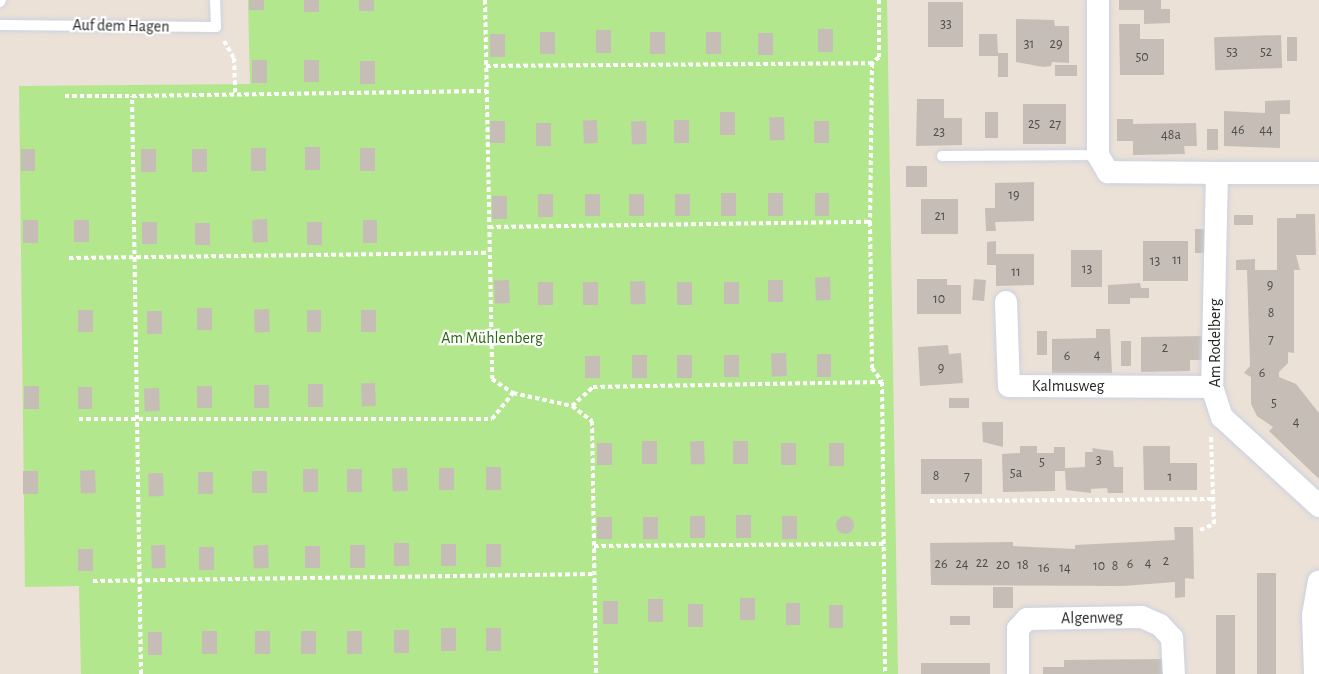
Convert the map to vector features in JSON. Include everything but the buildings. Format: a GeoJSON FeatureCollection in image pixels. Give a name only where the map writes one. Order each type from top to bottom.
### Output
{"type":"FeatureCollection","features":[{"type":"Feature","properties":{"kind":"street"},"geometry":{"type":"LineString","coordinates":[[1098,0],[1098,155],[1108,172],[1319,173]]}},
{"type":"Feature","properties":{"kind":"street","name":"Am Rodelberg"},"geometry":{"type":"LineString","coordinates":[[1217,173],[1212,387],[1222,417],[1319,506]]}},
{"type":"Feature","properties":{"kind":"street","name":"Kalmusweg"},"geometry":{"type":"LineString","coordinates":[[1006,302],[1008,386],[1212,387]]}},
{"type":"Feature","properties":{"kind":"street"},"geometry":{"type":"LineString","coordinates":[[1315,674],[1313,615],[1319,582]]}},
{"type":"Feature","properties":{"kind":"street","name":"Algenweg"},"geometry":{"type":"LineString","coordinates":[[1017,674],[1018,628],[1027,619],[1142,617],[1160,624],[1172,638],[1174,674]]}},
{"type":"Feature","properties":{"kind":"lane"},"geometry":{"type":"LineString","coordinates":[[215,0],[216,27]]}},
{"type":"Feature","properties":{"kind":"lane","name":"Auf dem Hagen"},"geometry":{"type":"LineString","coordinates":[[0,25],[216,27]]}},
{"type":"Feature","properties":{"kind":"lane"},"geometry":{"type":"LineString","coordinates":[[942,156],[1098,155]]}},
{"type":"Feature","properties":{"kind":"path"},"geometry":{"type":"LineString","coordinates":[[485,0],[492,379],[513,393],[572,406],[592,421],[596,674]]}},
{"type":"Feature","properties":{"kind":"path"},"geometry":{"type":"LineString","coordinates":[[486,66],[872,63],[879,57],[879,0]]}},
{"type":"Feature","properties":{"kind":"path"},"geometry":{"type":"LineString","coordinates":[[216,27],[234,58],[235,94]]}},
{"type":"Feature","properties":{"kind":"path"},"geometry":{"type":"LineString","coordinates":[[872,63],[870,222],[872,368],[882,382],[885,674]]}},
{"type":"Feature","properties":{"kind":"path"},"geometry":{"type":"LineString","coordinates":[[65,96],[487,91]]}},
{"type":"Feature","properties":{"kind":"path"},"geometry":{"type":"LineString","coordinates":[[132,96],[141,674]]}},
{"type":"Feature","properties":{"kind":"path"},"geometry":{"type":"LineString","coordinates":[[489,227],[870,222]]}},
{"type":"Feature","properties":{"kind":"path"},"geometry":{"type":"LineString","coordinates":[[69,258],[489,253]]}},
{"type":"Feature","properties":{"kind":"path"},"geometry":{"type":"LineString","coordinates":[[572,406],[593,387],[882,382]]}},
{"type":"Feature","properties":{"kind":"path"},"geometry":{"type":"LineString","coordinates":[[79,419],[492,419],[513,393]]}},
{"type":"Feature","properties":{"kind":"path"},"geometry":{"type":"LineString","coordinates":[[1200,530],[1214,524],[1211,418],[1222,417]]}},
{"type":"Feature","properties":{"kind":"path"},"geometry":{"type":"LineString","coordinates":[[930,501],[1213,499]]}},
{"type":"Feature","properties":{"kind":"path"},"geometry":{"type":"LineString","coordinates":[[594,546],[885,544]]}},
{"type":"Feature","properties":{"kind":"path"},"geometry":{"type":"LineString","coordinates":[[93,581],[595,574]]}},
{"type":"Feature","properties":{"kind":"green space","name":"Am Mühlenberg"},"geometry":{"type":"Polygon","coordinates":[[[248,0],[887,0],[898,674],[81,674],[79,586],[25,587],[19,86],[250,84],[248,0]]]}}]}
